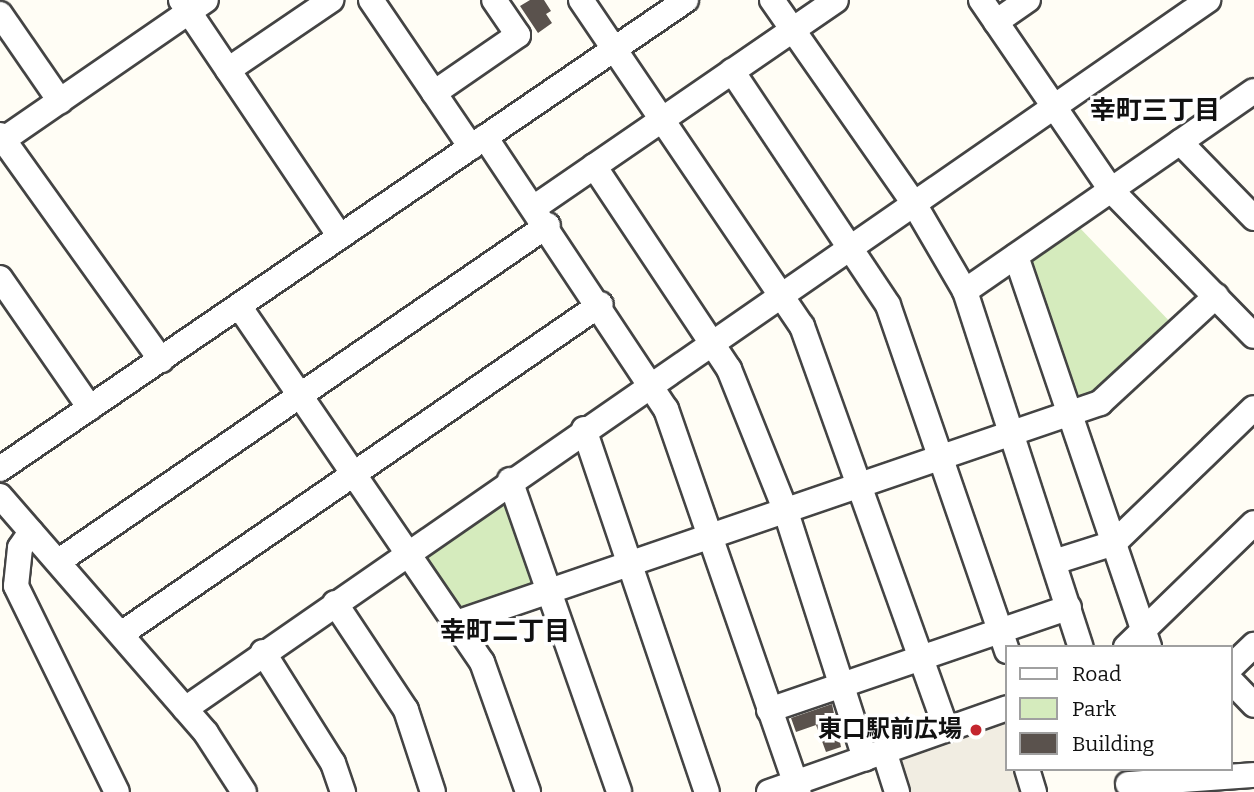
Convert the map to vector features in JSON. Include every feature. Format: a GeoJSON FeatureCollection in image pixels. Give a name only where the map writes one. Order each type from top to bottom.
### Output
{"type":"FeatureCollection","features":[{"type":"Feature","properties":{"kind":"street"},"geometry":{"type":"LineString","coordinates":[[228,71],[331,0]]}},
{"type":"Feature","properties":{"kind":"street"},"geometry":{"type":"LineString","coordinates":[[371,0],[434,93],[542,216],[652,382],[714,533],[769,710],[797,787]]}},
{"type":"Feature","properties":{"kind":"street"},"geometry":{"type":"LineString","coordinates":[[434,93],[518,35],[494,0]]}},
{"type":"Feature","properties":{"kind":"street"},"geometry":{"type":"LineString","coordinates":[[581,0],[783,294],[818,359],[946,729]]}},
{"type":"Feature","properties":{"kind":"street"},"geometry":{"type":"LineString","coordinates":[[0,469],[686,0]]}},
{"type":"Feature","properties":{"kind":"street"},"geometry":{"type":"LineString","coordinates":[[772,0],[913,202],[965,291],[1080,645]]}},
{"type":"Feature","properties":{"kind":"street"},"geometry":{"type":"LineString","coordinates":[[59,561],[300,396],[542,216],[594,166],[836,0]]}},
{"type":"Feature","properties":{"kind":"street"},"geometry":{"type":"LineString","coordinates":[[981,0],[1111,190],[1254,336]]}},
{"type":"Feature","properties":{"kind":"street"},"geometry":{"type":"LineString","coordinates":[[996,22],[1028,0]]}},
{"type":"Feature","properties":{"kind":"street"},"geometry":{"type":"LineString","coordinates":[[185,709],[509,480],[1208,0]]}},
{"type":"Feature","properties":{"kind":"street"},"geometry":{"type":"LineString","coordinates":[[161,360],[1,139],[60,101],[192,4],[228,71],[340,237]]}},
{"type":"Feature","properties":{"kind":"street"},"geometry":{"type":"LineString","coordinates":[[0,14],[60,101]]}},
{"type":"Feature","properties":{"kind":"street"},"geometry":{"type":"LineString","coordinates":[[732,71],[854,245],[888,305],[1004,641]]}},
{"type":"Feature","properties":{"kind":"street"},"geometry":{"type":"LineString","coordinates":[[965,291],[1180,142],[1252,96]]}},
{"type":"Feature","properties":{"kind":"street"},"geometry":{"type":"LineString","coordinates":[[1180,142],[1254,218]]}},
{"type":"Feature","properties":{"kind":"street"},"geometry":{"type":"LineString","coordinates":[[594,166],[713,341],[785,509],[841,685],[874,755],[897,792]]}},
{"type":"Feature","properties":{"kind":"street"},"geometry":{"type":"LineString","coordinates":[[1016,256],[1114,543],[1140,641]]}},
{"type":"Feature","properties":{"kind":"street"},"geometry":{"type":"LineString","coordinates":[[0,278],[90,408]]}},
{"type":"Feature","properties":{"kind":"street"},"geometry":{"type":"LineString","coordinates":[[456,622],[1070,412],[1116,392],[1216,296]]}},
{"type":"Feature","properties":{"kind":"street"},"geometry":{"type":"LineString","coordinates":[[121,634],[601,304]]}},
{"type":"Feature","properties":{"kind":"street"},"geometry":{"type":"LineString","coordinates":[[239,306],[482,663],[528,792]]}},
{"type":"Feature","properties":{"kind":"street"},"geometry":{"type":"LineString","coordinates":[[1054,562],[1114,543],[1254,408]]}},
{"type":"Feature","properties":{"kind":"street"},"geometry":{"type":"LineString","coordinates":[[584,429],[707,792]]}},
{"type":"Feature","properties":{"kind":"street"},"geometry":{"type":"LineString","coordinates":[[509,480],[550,589],[618,792]]}},
{"type":"Feature","properties":{"kind":"street"},"geometry":{"type":"LineString","coordinates":[[0,496],[185,709],[243,790]]}},
{"type":"Feature","properties":{"kind":"street"},"geometry":{"type":"LineString","coordinates":[[1140,641],[1254,523]]}},
{"type":"Feature","properties":{"kind":"street"},"geometry":{"type":"LineString","coordinates":[[31,532],[20,548],[16,586],[117,792]]}},
{"type":"Feature","properties":{"kind":"street"},"geometry":{"type":"LineString","coordinates":[[335,603],[406,710],[433,792]]}},
{"type":"Feature","properties":{"kind":"street"},"geometry":{"type":"LineString","coordinates":[[769,710],[921,657],[1004,641],[1069,607]]}},
{"type":"Feature","properties":{"kind":"street"},"geometry":{"type":"LineString","coordinates":[[1233,665],[1254,645]]}},
{"type":"Feature","properties":{"kind":"street"},"geometry":{"type":"LineString","coordinates":[[263,652],[333,763],[342,792]]}},
{"type":"Feature","properties":{"kind":"street"},"geometry":{"type":"LineString","coordinates":[[1233,683],[1254,705]]}},
{"type":"Feature","properties":{"kind":"street"},"geometry":{"type":"LineString","coordinates":[[769,792],[797,787],[874,755],[1006,708]]}},
{"type":"Feature","properties":{"kind":"street"},"geometry":{"type":"LineString","coordinates":[[1028,771],[1034,792]]}},
{"type":"Feature","properties":{"kind":"street"},"geometry":{"type":"LineString","coordinates":[[1123,782],[1193,775],[1254,775]]}},
{"type":"Feature","properties":{"kind":"green space"},"geometry":{"type":"Polygon","coordinates":[[[1077,225],[1175,327],[1105,391],[1078,402],[1027,255],[1077,225]]]}},
{"type":"Feature","properties":{"kind":"green space"},"geometry":{"type":"Polygon","coordinates":[[[507,495],[539,585],[458,611],[420,553],[507,495]]]}},
{"type":"Feature","properties":{"kind":"shaded area","name":"東口駅前広場"},"geometry":{"type":"Polygon","coordinates":[[[1006,708],[1006,771],[1028,771],[1034,792],[897,792],[884,751],[1006,708]]]}},
{"type":"Feature","properties":{"kind":"building"},"geometry":{"type":"Polygon","coordinates":[[[530,0],[544,0],[551,11],[546,14],[552,23],[538,33],[520,6],[530,0]]]}},
{"type":"Feature","properties":{"kind":"building"},"geometry":{"type":"Polygon","coordinates":[[[832,704],[841,747],[826,752],[816,725],[796,732],[791,718],[832,704]]]}},
{"type":"Feature","properties":{"kind":"place","name":"東口駅前広場"},"geometry":{"type":"Point","coordinates":[976,730]}},
{"type":"Feature","properties":{"kind":"district","name":"幸町三丁目"},"geometry":{"type":"Point","coordinates":[1155,111]}},
{"type":"Feature","properties":{"kind":"district","name":"幸町二丁目"},"geometry":{"type":"Point","coordinates":[505,632]}}]}
